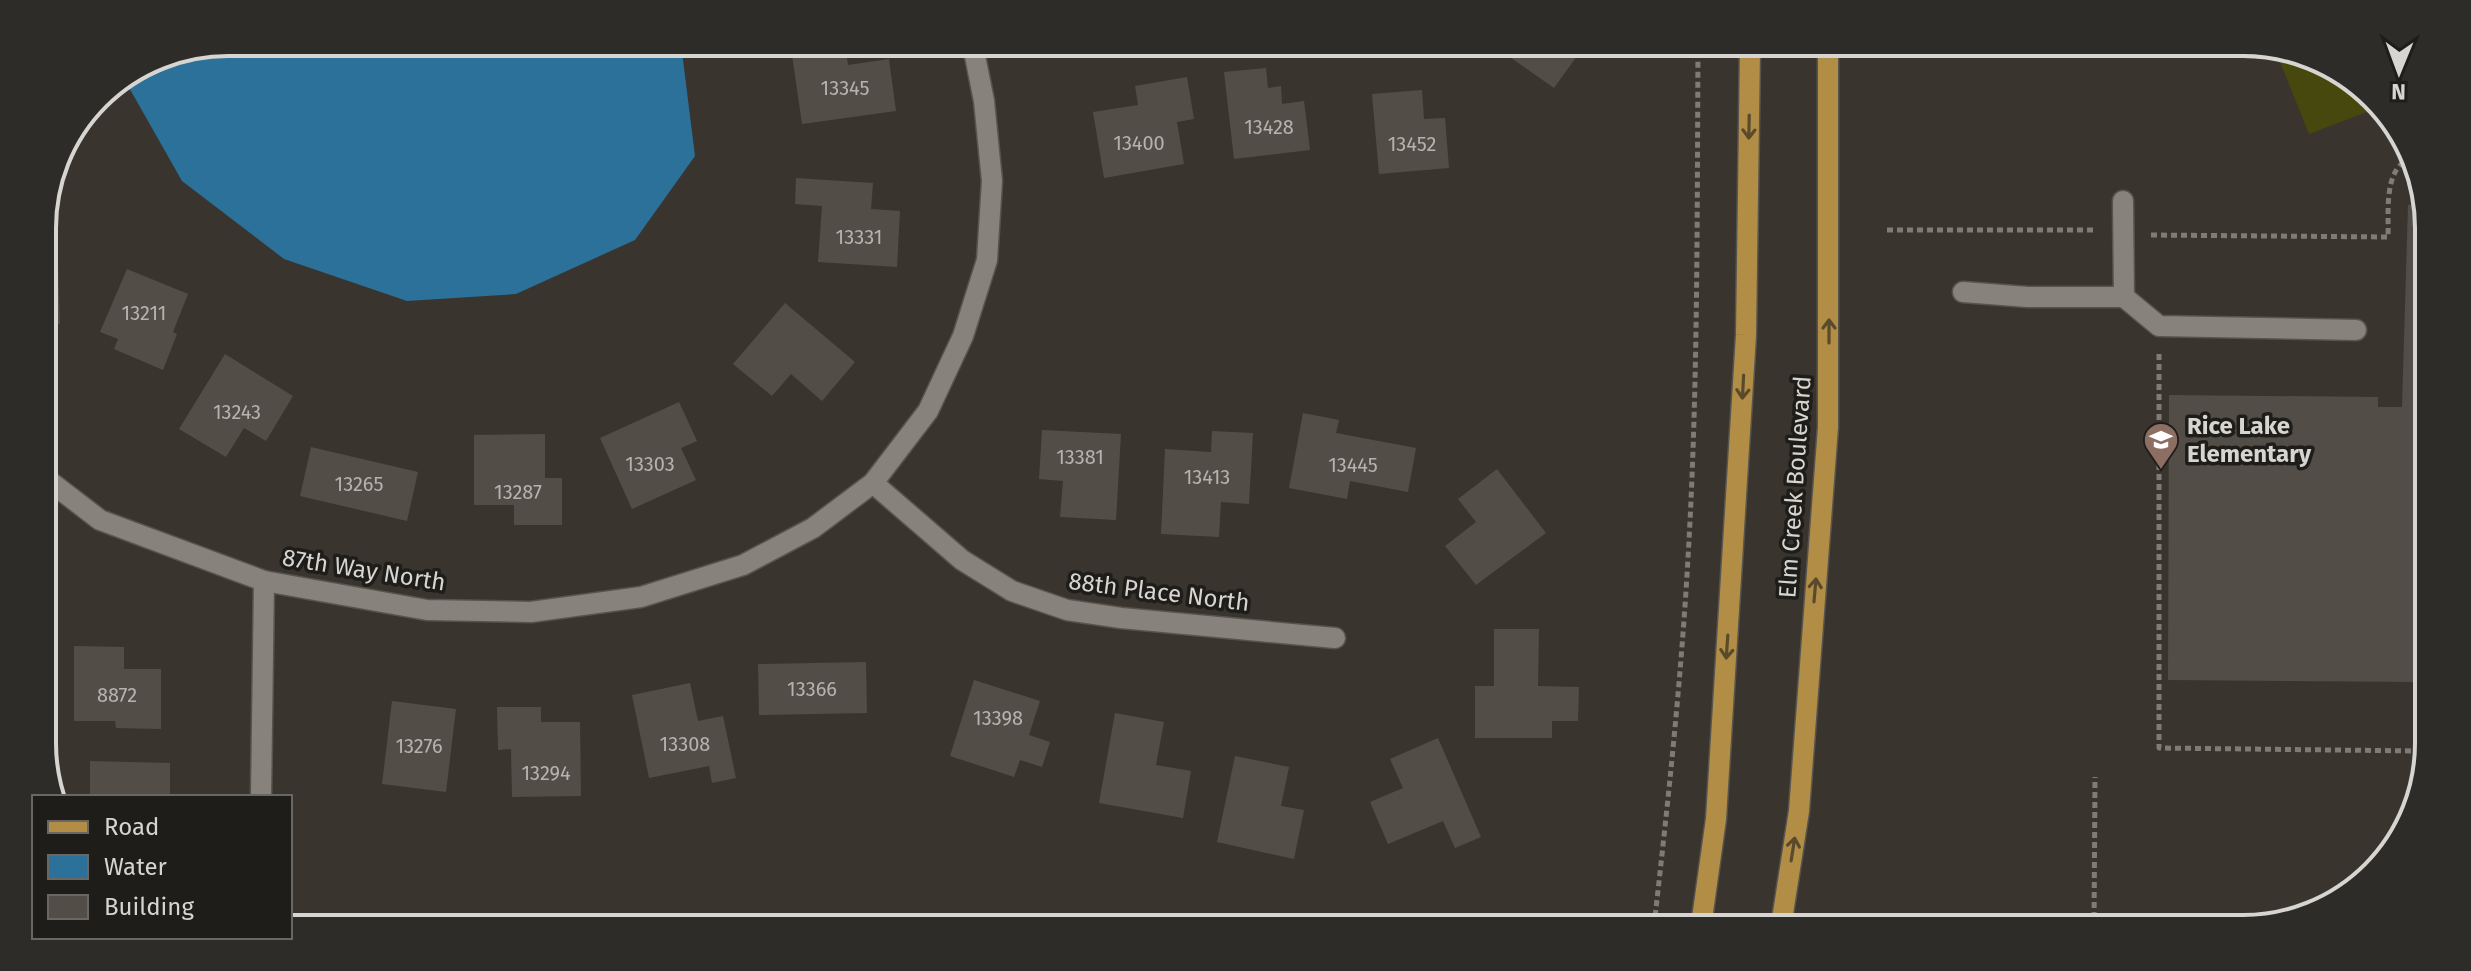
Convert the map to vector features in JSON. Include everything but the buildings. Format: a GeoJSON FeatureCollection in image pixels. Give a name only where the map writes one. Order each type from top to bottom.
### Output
{"type":"FeatureCollection","features":[{"type":"Feature","properties":{"kind":"main road"},"geometry":{"type":"LineString","coordinates":[[1703,915],[1716,819],[1744,365],[1750,56]]}},
{"type":"Feature","properties":{"kind":"main road","name":"Elm Creek Boulevard"},"geometry":{"type":"LineString","coordinates":[[1783,915],[1799,811],[1828,427],[1828,56]]}},
{"type":"Feature","properties":{"kind":"street","name":"87th Way North"},"geometry":{"type":"LineString","coordinates":[[56,486],[100,520],[264,581],[427,610],[531,612],[641,597],[743,565],[813,528],[873,483],[928,411],[963,336],[987,260],[992,181],[984,101],[975,56]]}},
{"type":"Feature","properties":{"kind":"street"},"geometry":{"type":"LineString","coordinates":[[2123,201],[2124,297]]}},
{"type":"Feature","properties":{"kind":"street"},"geometry":{"type":"LineString","coordinates":[[1963,292],[2028,297],[2124,297],[2159,326],[2356,330]]}},
{"type":"Feature","properties":{"kind":"street","name":"88th Place North"},"geometry":{"type":"LineString","coordinates":[[873,483],[962,560],[1012,591],[1040,601],[1067,610],[1121,618],[1335,638]]}},
{"type":"Feature","properties":{"kind":"street"},"geometry":{"type":"LineString","coordinates":[[261,795],[264,581]]}},
{"type":"Feature","properties":{"kind":"path"},"geometry":{"type":"LineString","coordinates":[[1655,915],[1674,743],[1688,556],[1696,333],[1698,56]]}},
{"type":"Feature","properties":{"kind":"path"},"geometry":{"type":"LineString","coordinates":[[1887,230],[2085,229],[2123,233],[2388,237],[2389,186],[2402,162]]}},
{"type":"Feature","properties":{"kind":"path"},"geometry":{"type":"LineString","coordinates":[[2159,326],[2159,748],[2415,751]]}},
{"type":"Feature","properties":{"kind":"path"},"geometry":{"type":"LineString","coordinates":[[2094,915],[2095,777]]}},
{"type":"Feature","properties":{"kind":"shaded area"},"geometry":{"type":"Polygon","coordinates":[[[2279,60],[2298,65],[2339,85],[2359,101],[2359,112],[2367,112],[2309,134],[2279,60]]]}},
{"type":"Feature","properties":{"kind":"water"},"geometry":{"type":"Polygon","coordinates":[[[217,56],[682,56],[695,156],[635,240],[516,294],[407,301],[284,259],[182,181],[129,88],[152,74],[194,59],[217,56]]]}},
{"type":"Feature","properties":{"kind":"place","name":"Rice Lake Elementary"},"geometry":{"type":"Point","coordinates":[2161,471]}}]}
